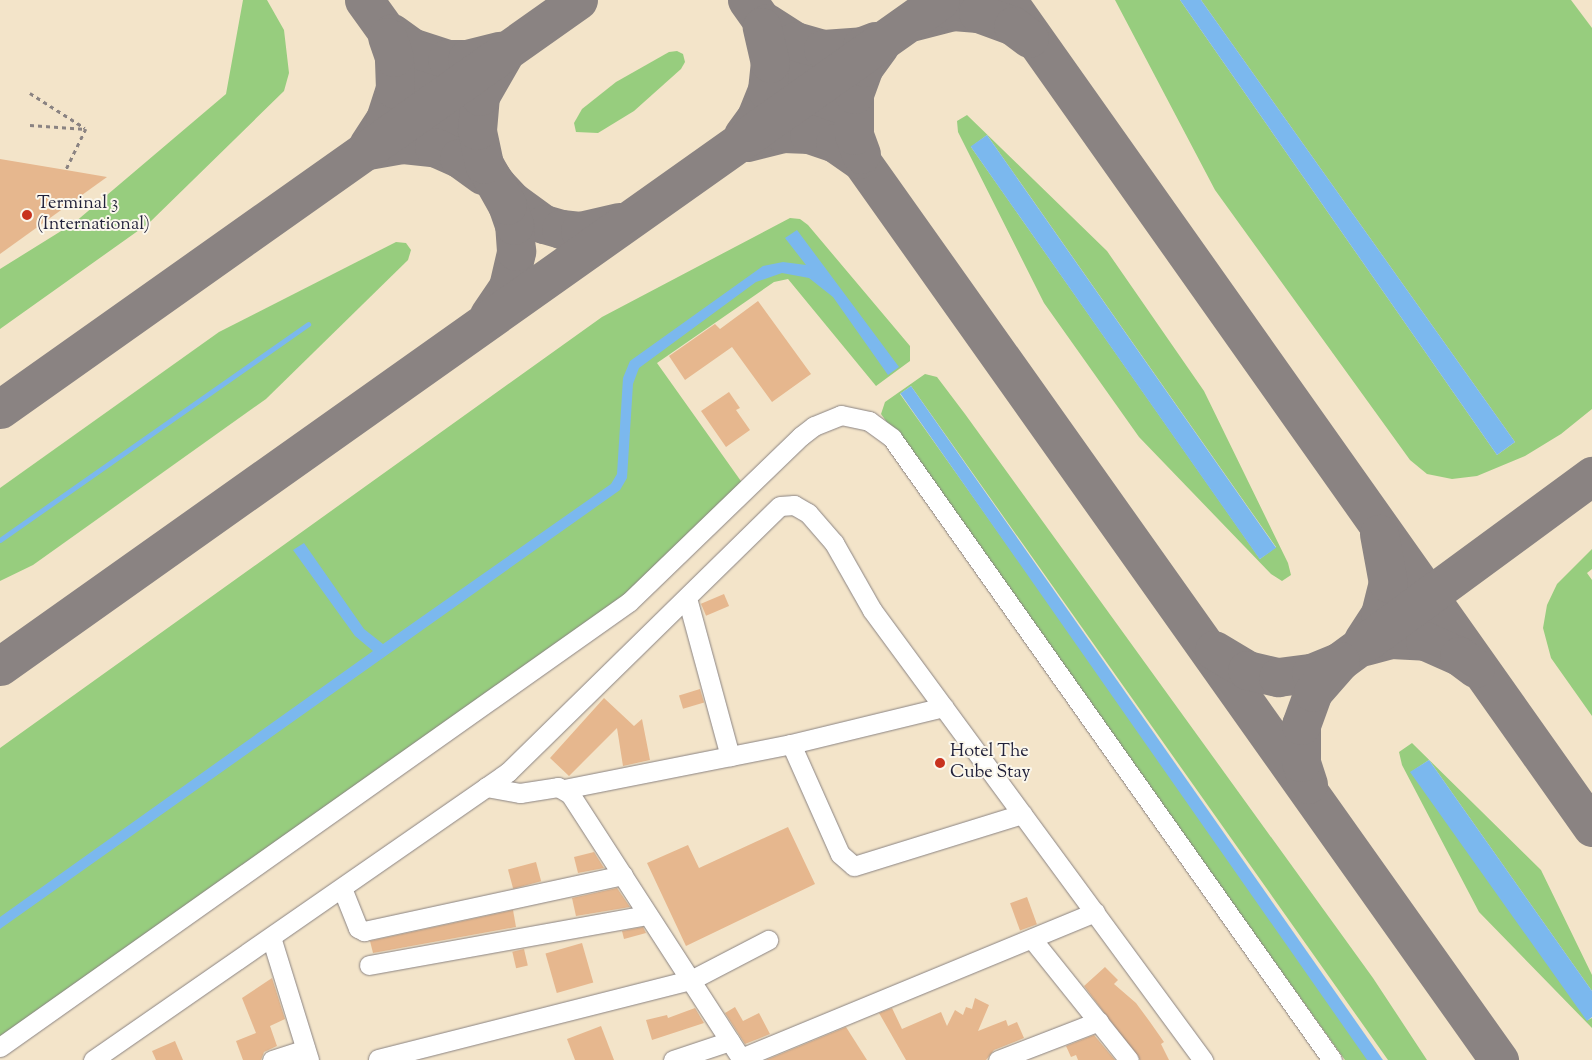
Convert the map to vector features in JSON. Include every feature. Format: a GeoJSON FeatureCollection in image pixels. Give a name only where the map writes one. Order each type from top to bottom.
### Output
{"type":"FeatureCollection","features":[{"type":"Feature","properties":{"kind":"street"},"geometry":{"type":"LineString","coordinates":[[0,1047],[629,602],[801,436],[827,419],[841,415],[869,421],[892,438],[1332,1060]]}},
{"type":"Feature","properties":{"kind":"street"},"geometry":{"type":"LineString","coordinates":[[93,1060],[508,772],[780,506],[794,505],[808,513],[834,543],[872,610],[1094,912],[1198,1058]]}},
{"type":"Feature","properties":{"kind":"street"},"geometry":{"type":"LineString","coordinates":[[686,598],[730,756]]}},
{"type":"Feature","properties":{"kind":"street"},"geometry":{"type":"LineString","coordinates":[[486,787],[520,793],[550,787],[564,789],[791,744],[944,707]]}},
{"type":"Feature","properties":{"kind":"street"},"geometry":{"type":"LineString","coordinates":[[791,744],[840,854],[854,866],[864,865],[1022,814]]}},
{"type":"Feature","properties":{"kind":"street"},"geometry":{"type":"LineString","coordinates":[[564,789],[624,875],[741,1059],[1094,912]]}},
{"type":"Feature","properties":{"kind":"street"},"geometry":{"type":"LineString","coordinates":[[342,888],[358,928],[364,931],[624,875]]}},
{"type":"Feature","properties":{"kind":"street"},"geometry":{"type":"LineString","coordinates":[[369,965],[648,915]]}},
{"type":"Feature","properties":{"kind":"street"},"geometry":{"type":"LineString","coordinates":[[271,937],[307,1055],[272,1060]]}},
{"type":"Feature","properties":{"kind":"street"},"geometry":{"type":"LineString","coordinates":[[1032,939],[1129,1060]]}},
{"type":"Feature","properties":{"kind":"street"},"geometry":{"type":"LineString","coordinates":[[378,1059],[691,980],[768,940]]}},
{"type":"Feature","properties":{"kind":"street"},"geometry":{"type":"LineString","coordinates":[[998,1060],[1099,1021]]}},
{"type":"Feature","properties":{"kind":"street"},"geometry":{"type":"LineString","coordinates":[[673,1060],[730,1041]]}},
{"type":"Feature","properties":{"kind":"path"},"geometry":{"type":"LineString","coordinates":[[30,92],[86,129]]}},
{"type":"Feature","properties":{"kind":"path"},"geometry":{"type":"LineString","coordinates":[[30,125],[86,129]]}},
{"type":"Feature","properties":{"kind":"path"},"geometry":{"type":"LineString","coordinates":[[66,170],[86,129]]}},
{"type":"Feature","properties":{"kind":"green space"},"geometry":{"type":"Polygon","coordinates":[[[243,0],[267,0],[284,30],[289,73],[284,91],[149,223],[0,329],[0,269],[74,223],[226,94],[243,0]]]}},
{"type":"Feature","properties":{"kind":"green space"},"geometry":{"type":"Polygon","coordinates":[[[1115,0],[1180,0],[1497,455],[1515,442],[1201,0],[1571,0],[1592,28],[1592,409],[1561,434],[1525,456],[1477,476],[1452,479],[1427,474],[1410,460],[1215,190],[1115,0]]]}},
{"type":"Feature","properties":{"kind":"green space"},"geometry":{"type":"Polygon","coordinates":[[[677,51],[683,54],[685,62],[681,69],[634,111],[598,133],[576,132],[574,123],[582,109],[616,82],[669,52],[677,51]]]}},
{"type":"Feature","properties":{"kind":"green space"},"geometry":{"type":"Polygon","coordinates":[[[967,115],[1107,251],[1204,391],[1288,563],[1291,575],[1282,581],[1271,574],[1139,437],[1044,303],[958,132],[957,121],[967,115]],[[987,135],[971,147],[1260,559],[1276,547],[987,135]]]}},
{"type":"Feature","properties":{"kind":"green space"},"geometry":{"type":"Polygon","coordinates":[[[790,218],[800,219],[808,225],[910,346],[910,361],[876,386],[788,279],[774,282],[657,363],[743,484],[647,579],[0,1040],[0,748],[602,317],[790,218]]]}},
{"type":"Feature","properties":{"kind":"green space"},"geometry":{"type":"Polygon","coordinates":[[[396,242],[406,243],[411,250],[408,260],[266,399],[33,565],[0,581],[0,488],[219,332],[396,242]]]}},
{"type":"Feature","properties":{"kind":"green space"},"geometry":{"type":"Polygon","coordinates":[[[925,374],[937,377],[965,414],[1373,978],[1427,1060],[1388,1060],[911,386],[900,394],[1373,1060],[1345,1060],[881,414],[885,402],[925,374]]]}},
{"type":"Feature","properties":{"kind":"green space"},"geometry":{"type":"Polygon","coordinates":[[[1592,549],[1592,569],[1587,573],[1592,580],[1592,716],[1551,658],[1543,628],[1547,605],[1557,584],[1592,549]]]}},
{"type":"Feature","properties":{"kind":"green space"},"geometry":{"type":"Polygon","coordinates":[[[1412,743],[1541,870],[1592,975],[1592,991],[1429,760],[1411,772],[1588,1020],[1592,1018],[1592,1028],[1479,912],[1402,765],[1399,752],[1412,743]]]}},
{"type":"Feature","properties":{"kind":"water"},"geometry":{"type":"Polygon","coordinates":[[[1180,0],[1201,0],[1515,442],[1497,455],[1180,0]]]}},
{"type":"Feature","properties":{"kind":"water"},"geometry":{"type":"Polygon","coordinates":[[[987,135],[1276,548],[1260,559],[971,146],[987,135]]]}},
{"type":"Feature","properties":{"kind":"water"},"geometry":{"type":"Polygon","coordinates":[[[797,230],[899,367],[888,375],[833,297],[809,278],[782,273],[756,282],[639,368],[633,384],[627,478],[620,490],[0,929],[0,917],[373,651],[355,636],[293,550],[304,543],[364,629],[383,644],[611,484],[617,474],[623,378],[630,361],[763,266],[783,262],[806,265],[785,238],[797,230]]]}},
{"type":"Feature","properties":{"kind":"water"},"geometry":{"type":"Polygon","coordinates":[[[911,386],[1383,1060],[1367,1060],[900,393],[911,386]]]}},
{"type":"Feature","properties":{"kind":"water"},"geometry":{"type":"Polygon","coordinates":[[[1429,760],[1592,991],[1592,1017],[1587,1021],[1410,772],[1429,760]]]}},
{"type":"Feature","properties":{"kind":"building","name":"Terminal 3 (International)"},"geometry":{"type":"Polygon","coordinates":[[[0,159],[66,170],[107,177],[0,254],[0,159]]]}},
{"type":"Feature","properties":{"kind":"building"},"geometry":{"type":"Polygon","coordinates":[[[758,301],[811,374],[772,402],[732,347],[685,380],[669,356],[715,324],[720,329],[758,301]]]}},
{"type":"Feature","properties":{"kind":"building"},"geometry":{"type":"Polygon","coordinates":[[[729,392],[740,408],[736,410],[750,430],[726,447],[701,411],[729,392]]]}},
{"type":"Feature","properties":{"kind":"building"},"geometry":{"type":"Polygon","coordinates":[[[724,594],[729,606],[706,616],[701,604],[724,594]]]}},
{"type":"Feature","properties":{"kind":"building"},"geometry":{"type":"Polygon","coordinates":[[[700,689],[704,702],[683,709],[679,695],[700,689]]]}},
{"type":"Feature","properties":{"kind":"building"},"geometry":{"type":"Polygon","coordinates":[[[604,698],[634,726],[642,719],[650,760],[623,766],[617,728],[569,776],[550,758],[604,698]]]}},
{"type":"Feature","properties":{"kind":"building"},"geometry":{"type":"Polygon","coordinates":[[[788,827],[815,884],[686,946],[647,863],[688,845],[699,868],[788,827]]]}},
{"type":"Feature","properties":{"kind":"building"},"geometry":{"type":"Polygon","coordinates":[[[594,852],[604,868],[578,873],[574,857],[594,852]]]}},
{"type":"Feature","properties":{"kind":"building"},"geometry":{"type":"Polygon","coordinates":[[[536,862],[541,881],[513,889],[508,870],[536,862]]]}},
{"type":"Feature","properties":{"kind":"building"},"geometry":{"type":"Polygon","coordinates":[[[617,888],[630,907],[576,916],[572,898],[617,888]]]}},
{"type":"Feature","properties":{"kind":"building"},"geometry":{"type":"Polygon","coordinates":[[[1027,897],[1037,924],[1020,930],[1010,903],[1027,897]]]}},
{"type":"Feature","properties":{"kind":"building"},"geometry":{"type":"Polygon","coordinates":[[[513,910],[516,927],[373,953],[370,941],[513,910]]]}},
{"type":"Feature","properties":{"kind":"building"},"geometry":{"type":"Polygon","coordinates":[[[643,927],[646,933],[624,939],[622,931],[643,927]]]}},
{"type":"Feature","properties":{"kind":"building"},"geometry":{"type":"Polygon","coordinates":[[[582,943],[593,982],[557,993],[545,953],[582,943]]]}},
{"type":"Feature","properties":{"kind":"building"},"geometry":{"type":"Polygon","coordinates":[[[524,949],[528,966],[516,968],[512,952],[524,949]]]}},
{"type":"Feature","properties":{"kind":"building"},"geometry":{"type":"Polygon","coordinates":[[[1105,967],[1118,980],[1114,984],[1136,1003],[1164,1042],[1161,1044],[1169,1060],[1140,1060],[1084,986],[1105,967]]]}},
{"type":"Feature","properties":{"kind":"building"},"geometry":{"type":"Polygon","coordinates":[[[272,978],[285,1019],[270,1026],[277,1046],[264,1052],[261,1060],[243,1060],[236,1041],[256,1033],[242,998],[272,978]]]}},
{"type":"Feature","properties":{"kind":"building"},"geometry":{"type":"Polygon","coordinates":[[[975,998],[989,1005],[978,1031],[1006,1020],[1008,1026],[1017,1022],[1024,1038],[994,1050],[986,1060],[906,1060],[879,1013],[892,1008],[902,1029],[941,1012],[947,1026],[955,1010],[963,1015],[966,1007],[972,1009],[975,998]]]}},
{"type":"Feature","properties":{"kind":"building"},"geometry":{"type":"Polygon","coordinates":[[[735,1007],[743,1021],[759,1013],[770,1034],[745,1044],[725,1013],[735,1007]]]}},
{"type":"Feature","properties":{"kind":"building"},"geometry":{"type":"Polygon","coordinates":[[[695,1008],[704,1023],[652,1040],[646,1020],[667,1015],[668,1018],[695,1008]]]}},
{"type":"Feature","properties":{"kind":"building"},"geometry":{"type":"Polygon","coordinates":[[[601,1026],[614,1060],[575,1060],[567,1039],[601,1026]]]}},
{"type":"Feature","properties":{"kind":"building"},"geometry":{"type":"Polygon","coordinates":[[[846,1027],[867,1060],[766,1060],[846,1027]]]}},
{"type":"Feature","properties":{"kind":"building"},"geometry":{"type":"Polygon","coordinates":[[[1094,1035],[1115,1060],[1078,1060],[1076,1055],[1071,1057],[1066,1046],[1094,1035]]]}},
{"type":"Feature","properties":{"kind":"building"},"geometry":{"type":"Polygon","coordinates":[[[175,1041],[183,1060],[156,1060],[152,1051],[175,1041]]]}},
{"type":"Feature","properties":{"kind":"waterway"},"geometry":{"type":"LineString","coordinates":[[0,540],[308,324]]}},
{"type":"Feature","properties":{"kind":"taxiway"},"geometry":{"type":"LineString","coordinates":[[364,0],[497,185],[512,201],[544,224],[561,229],[580,231],[619,222]]}},
{"type":"Feature","properties":{"kind":"taxiway"},"geometry":{"type":"LineString","coordinates":[[0,409],[578,0]]}},
{"type":"Feature","properties":{"kind":"taxiway"},"geometry":{"type":"LineString","coordinates":[[747,0],[1499,1060]]}},
{"type":"Feature","properties":{"kind":"taxiway"},"geometry":{"type":"LineString","coordinates":[[0,666],[940,0]]}},
{"type":"Feature","properties":{"kind":"taxiway"},"geometry":{"type":"LineString","coordinates":[[1007,0],[1592,827]]}},
{"type":"Feature","properties":{"kind":"taxiway"},"geometry":{"type":"LineString","coordinates":[[914,21],[953,11],[978,13],[1013,26],[1029,38]]}},
{"type":"Feature","properties":{"kind":"taxiway"},"geometry":{"type":"LineString","coordinates":[[767,23],[795,41],[823,49],[862,46],[875,41]]}},
{"type":"Feature","properties":{"kind":"taxiway"},"geometry":{"type":"LineString","coordinates":[[743,135],[756,117],[767,90],[770,63],[762,27]]}},
{"type":"Feature","properties":{"kind":"taxiway"},"geometry":{"type":"LineString","coordinates":[[392,33],[411,47],[447,59],[467,59],[500,51]]}},
{"type":"Feature","properties":{"kind":"taxiway"},"geometry":{"type":"LineString","coordinates":[[368,145],[385,119],[395,89],[394,57],[387,37]]}},
{"type":"Feature","properties":{"kind":"taxiway"},"geometry":{"type":"LineString","coordinates":[[861,154],[854,135],[854,94],[864,67],[879,46]]}},
{"type":"Feature","properties":{"kind":"taxiway"},"geometry":{"type":"LineString","coordinates":[[489,315],[508,287],[516,251],[514,225],[507,205],[484,164],[477,130],[480,96],[503,56]]}},
{"type":"Feature","properties":{"kind":"taxiway"},"geometry":{"type":"LineString","coordinates":[[747,142],[783,133],[809,134],[835,143],[858,159]]}},
{"type":"Feature","properties":{"kind":"taxiway"},"geometry":{"type":"LineString","coordinates":[[368,150],[403,144],[434,147],[459,158],[482,175]]}},
{"type":"Feature","properties":{"kind":"taxiway"},"geometry":{"type":"LineString","coordinates":[[1214,650],[1247,670],[1278,677],[1311,673],[1340,661],[1592,476]]}},
{"type":"Feature","properties":{"kind":"taxiway"},"geometry":{"type":"LineString","coordinates":[[1363,640],[1380,614],[1388,583],[1379,534]]}},
{"type":"Feature","properties":{"kind":"taxiway"},"geometry":{"type":"LineString","coordinates":[[1365,646],[1391,639],[1425,641],[1459,656],[1475,668]]}},
{"type":"Feature","properties":{"kind":"taxiway"},"geometry":{"type":"LineString","coordinates":[[1308,784],[1301,762],[1301,725],[1313,692],[1340,661]]}},
{"type":"Feature","properties":{"kind":"place","name":"Terminal 3 (International)"},"geometry":{"type":"Point","coordinates":[27,215]}},
{"type":"Feature","properties":{"kind":"place","name":"Hotel The Cube Stay"},"geometry":{"type":"Point","coordinates":[940,763]}}]}
